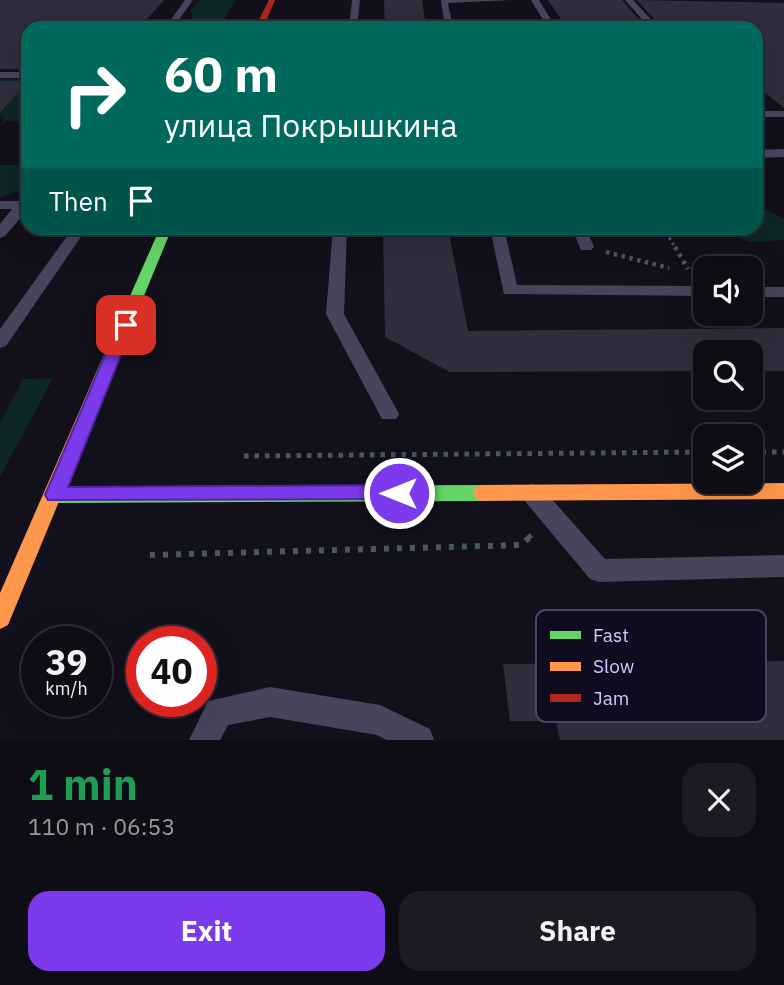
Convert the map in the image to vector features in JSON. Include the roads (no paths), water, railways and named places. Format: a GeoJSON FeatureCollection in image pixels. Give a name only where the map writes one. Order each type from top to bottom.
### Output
{"type":"FeatureCollection","features":[{"type":"Feature","properties":{"kind":"main road"},"geometry":{"type":"LineString","coordinates":[[262,21],[272,0]]}},
{"type":"Feature","properties":{"kind":"main road"},"geometry":{"type":"LineString","coordinates":[[0,618],[55,495],[163,235]]}},
{"type":"Feature","properties":{"kind":"main road"},"geometry":{"type":"LineString","coordinates":[[55,495],[784,491]]}},
{"type":"Feature","properties":{"kind":"lane"},"geometry":{"type":"LineString","coordinates":[[174,21],[189,0]]}},
{"type":"Feature","properties":{"kind":"lane"},"geometry":{"type":"LineString","coordinates":[[354,21],[356,0]]}},
{"type":"Feature","properties":{"kind":"lane"},"geometry":{"type":"LineString","coordinates":[[448,21],[444,1],[508,0]]}},
{"type":"Feature","properties":{"kind":"lane"},"geometry":{"type":"LineString","coordinates":[[535,0],[548,21]]}},
{"type":"Feature","properties":{"kind":"lane"},"geometry":{"type":"LineString","coordinates":[[629,0],[648,21]]}},
{"type":"Feature","properties":{"kind":"lane"},"geometry":{"type":"LineString","coordinates":[[0,75],[21,75]]}},
{"type":"Feature","properties":{"kind":"lane"},"geometry":{"type":"LineString","coordinates":[[763,114],[784,114]]}},
{"type":"Feature","properties":{"kind":"lane"},"geometry":{"type":"LineString","coordinates":[[763,154],[784,153]]}},
{"type":"Feature","properties":{"kind":"lane"},"geometry":{"type":"LineString","coordinates":[[0,205],[21,204]]}},
{"type":"Feature","properties":{"kind":"lane"},"geometry":{"type":"LineString","coordinates":[[0,233],[21,210]]}},
{"type":"Feature","properties":{"kind":"lane"},"geometry":{"type":"LineString","coordinates":[[0,342],[75,235]]}},
{"type":"Feature","properties":{"kind":"lane"},"geometry":{"type":"LineString","coordinates":[[340,235],[335,314],[388,414]]}},
{"type":"Feature","properties":{"kind":"lane"},"geometry":{"type":"LineString","coordinates":[[498,235],[510,290],[693,291]]}},
{"type":"Feature","properties":{"kind":"lane"},"geometry":{"type":"LineString","coordinates":[[582,235],[586,247]]}},
{"type":"Feature","properties":{"kind":"lane"},"geometry":{"type":"LineString","coordinates":[[763,292],[784,292]]}},
{"type":"Feature","properties":{"kind":"lane"},"geometry":{"type":"LineString","coordinates":[[532,493],[550,518],[599,570],[784,566]]}},
{"type":"Feature","properties":{"kind":"lane"},"geometry":{"type":"LineString","coordinates":[[204,740],[219,712],[270,702],[419,740]]}}]}
